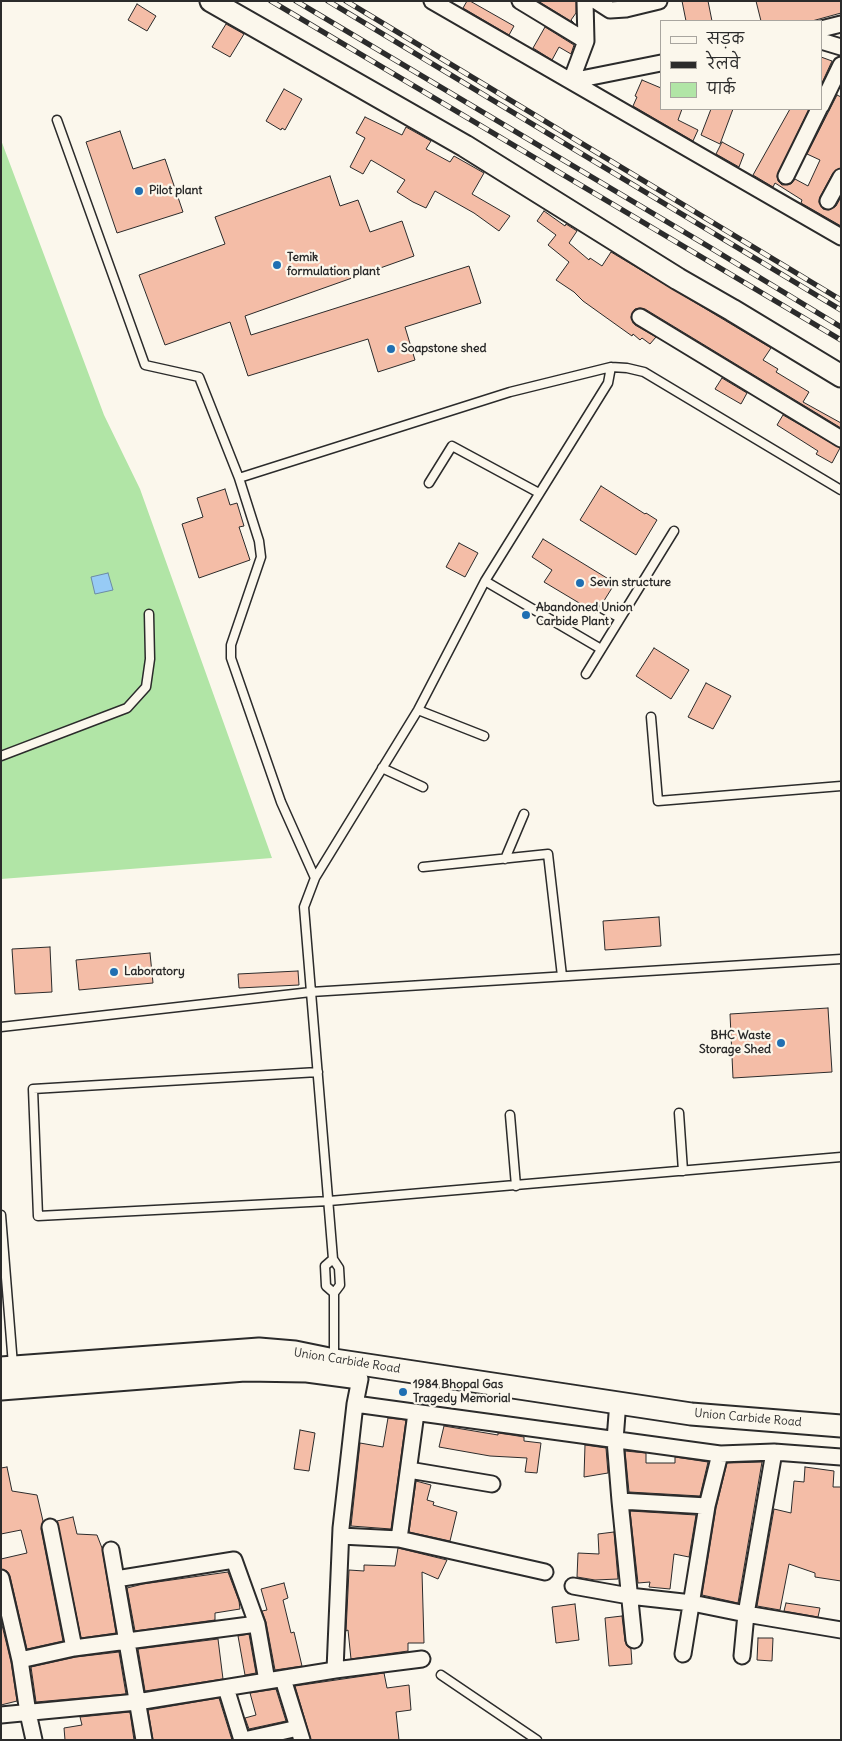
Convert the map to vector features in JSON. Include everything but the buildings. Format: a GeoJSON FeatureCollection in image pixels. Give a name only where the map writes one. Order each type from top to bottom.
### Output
{"type":"FeatureCollection","features":[{"type":"Feature","properties":{"kind":"street"},"geometry":{"type":"LineString","coordinates":[[211,1],[465,146],[622,244],[841,376]]}},
{"type":"Feature","properties":{"kind":"street"},"geometry":{"type":"LineString","coordinates":[[432,1],[841,237]]}},
{"type":"Feature","properties":{"kind":"street"},"geometry":{"type":"LineString","coordinates":[[520,1],[586,41]]}},
{"type":"Feature","properties":{"kind":"street"},"geometry":{"type":"LineString","coordinates":[[571,80],[586,41],[585,1]]}},
{"type":"Feature","properties":{"kind":"street"},"geometry":{"type":"LineString","coordinates":[[596,1],[610,10],[626,5],[659,1]]}},
{"type":"Feature","properties":{"kind":"street"},"geometry":{"type":"LineString","coordinates":[[822,29],[841,24]]}},
{"type":"Feature","properties":{"kind":"street"},"geometry":{"type":"LineString","coordinates":[[822,41],[841,47]]}},
{"type":"Feature","properties":{"kind":"street"},"geometry":{"type":"LineString","coordinates":[[571,80],[660,63]]}},
{"type":"Feature","properties":{"kind":"street"},"geometry":{"type":"LineString","coordinates":[[822,100],[841,65]]}},
{"type":"Feature","properties":{"kind":"street"},"geometry":{"type":"LineString","coordinates":[[786,176],[817,110]]}},
{"type":"Feature","properties":{"kind":"street"},"geometry":{"type":"LineString","coordinates":[[828,201],[841,177]]}},
{"type":"Feature","properties":{"kind":"street"},"geometry":{"type":"LineString","coordinates":[[640,316],[841,439]]}},
{"type":"Feature","properties":{"kind":"street","name":"Union Carbide Road"},"geometry":{"type":"LineString","coordinates":[[334,1367],[360,1379],[666,1421],[841,1437]]}},
{"type":"Feature","properties":{"kind":"street","name":"Union Carbide Road"},"geometry":{"type":"LineString","coordinates":[[9,1378],[245,1370],[308,1371],[334,1367],[692,1414],[841,1426]]}},
{"type":"Feature","properties":{"kind":"street"},"geometry":{"type":"LineString","coordinates":[[335,1670],[340,1536],[354,1404],[360,1379]]}},
{"type":"Feature","properties":{"kind":"street"},"geometry":{"type":"LineString","coordinates":[[354,1404],[720,1454],[774,1452],[841,1457]]}},
{"type":"Feature","properties":{"kind":"street"},"geometry":{"type":"LineString","coordinates":[[398,1539],[416,1413]]}},
{"type":"Feature","properties":{"kind":"street"},"geometry":{"type":"LineString","coordinates":[[617,1414],[615,1440],[634,1640]]}},
{"type":"Feature","properties":{"kind":"street"},"geometry":{"type":"LineString","coordinates":[[742,1656],[746,1614],[774,1452]]}},
{"type":"Feature","properties":{"kind":"street"},"geometry":{"type":"LineString","coordinates":[[683,1654],[708,1506],[720,1454]]}},
{"type":"Feature","properties":{"kind":"street"},"geometry":{"type":"LineString","coordinates":[[409,1470],[492,1484]]}},
{"type":"Feature","properties":{"kind":"street"},"geometry":{"type":"LineString","coordinates":[[620,1501],[708,1506]]}},
{"type":"Feature","properties":{"kind":"street"},"geometry":{"type":"LineString","coordinates":[[50,1528],[74,1648]]}},
{"type":"Feature","properties":{"kind":"street"},"geometry":{"type":"LineString","coordinates":[[340,1536],[398,1539],[544,1572]]}},
{"type":"Feature","properties":{"kind":"street"},"geometry":{"type":"LineString","coordinates":[[111,1550],[144,1740]]}},
{"type":"Feature","properties":{"kind":"street"},"geometry":{"type":"LineString","coordinates":[[116,1579],[234,1560],[257,1624],[267,1681]]}},
{"type":"Feature","properties":{"kind":"street"},"geometry":{"type":"LineString","coordinates":[[1,1578],[20,1660],[34,1740]]}},
{"type":"Feature","properties":{"kind":"street"},"geometry":{"type":"LineString","coordinates":[[573,1586],[629,1596],[692,1602],[746,1614],[841,1630]]}},
{"type":"Feature","properties":{"kind":"street"},"geometry":{"type":"LineString","coordinates":[[20,1660],[74,1648],[257,1624]]}},
{"type":"Feature","properties":{"kind":"street"},"geometry":{"type":"LineString","coordinates":[[1,1715],[137,1702],[335,1670],[422,1659]]}},
{"type":"Feature","properties":{"kind":"street"},"geometry":{"type":"LineString","coordinates":[[226,1688],[243,1740],[300,1734],[283,1679]]}},
{"type":"Feature","properties":{"kind":"lane"},"geometry":{"type":"LineString","coordinates":[[57,120],[145,365],[199,377],[239,478],[259,542],[261,557],[231,645],[231,658],[281,802],[315,878]]}},
{"type":"Feature","properties":{"kind":"lane"},"geometry":{"type":"LineString","coordinates":[[239,478],[510,392],[611,367],[644,372],[841,490]]}},
{"type":"Feature","properties":{"kind":"lane"},"geometry":{"type":"LineString","coordinates":[[334,1367],[334,1293],[340,1285],[339,1268],[333,1259],[304,907],[315,878],[418,710],[484,582],[608,383],[611,367]]}},
{"type":"Feature","properties":{"kind":"lane"},"geometry":{"type":"LineString","coordinates":[[429,483],[452,446],[539,493]]}},
{"type":"Feature","properties":{"kind":"lane"},"geometry":{"type":"LineString","coordinates":[[586,674],[674,531]]}},
{"type":"Feature","properties":{"kind":"lane"},"geometry":{"type":"LineString","coordinates":[[484,582],[601,649]]}},
{"type":"Feature","properties":{"kind":"lane"},"geometry":{"type":"LineString","coordinates":[[603,609],[620,618]]}},
{"type":"Feature","properties":{"kind":"lane"},"geometry":{"type":"LineString","coordinates":[[1,756],[127,708],[146,687],[150,660],[149,614]]}},
{"type":"Feature","properties":{"kind":"lane"},"geometry":{"type":"LineString","coordinates":[[418,710],[484,736]]}},
{"type":"Feature","properties":{"kind":"lane"},"geometry":{"type":"LineString","coordinates":[[651,718],[658,801],[841,786]]}},
{"type":"Feature","properties":{"kind":"lane"},"geometry":{"type":"LineString","coordinates":[[382,768],[423,787]]}},
{"type":"Feature","properties":{"kind":"lane"},"geometry":{"type":"LineString","coordinates":[[505,859],[524,814]]}},
{"type":"Feature","properties":{"kind":"lane"},"geometry":{"type":"LineString","coordinates":[[423,867],[548,854],[562,976]]}},
{"type":"Feature","properties":{"kind":"lane"},"geometry":{"type":"LineString","coordinates":[[1,1027],[311,992],[841,959]]}},
{"type":"Feature","properties":{"kind":"lane"},"geometry":{"type":"LineString","coordinates":[[318,1072],[33,1089],[38,1216],[329,1201],[841,1157]]}},
{"type":"Feature","properties":{"kind":"lane"},"geometry":{"type":"LineString","coordinates":[[679,1113],[683,1171]]}},
{"type":"Feature","properties":{"kind":"lane"},"geometry":{"type":"LineString","coordinates":[[510,1115],[516,1186]]}},
{"type":"Feature","properties":{"kind":"lane"},"geometry":{"type":"LineString","coordinates":[[1,1215],[9,1378]]}},
{"type":"Feature","properties":{"kind":"lane"},"geometry":{"type":"LineString","coordinates":[[333,1259],[325,1266],[326,1286],[334,1293]]}},
{"type":"Feature","properties":{"kind":"lane"},"geometry":{"type":"LineString","coordinates":[[441,1674],[536,1740]]}},
{"type":"Feature","properties":{"kind":"green space"},"geometry":{"type":"Polygon","coordinates":[[[1,140],[104,415],[140,489],[272,858],[1,879],[1,140]]]}},
{"type":"Feature","properties":{"kind":"water"},"geometry":{"type":"Polygon","coordinates":[[[108,573],[113,590],[95,594],[91,577],[108,573]]]}},
{"type":"Feature","properties":{"kind":"railway"},"geometry":{"type":"LineString","coordinates":[[271,1],[841,340]]}},
{"type":"Feature","properties":{"kind":"railway"},"geometry":{"type":"LineString","coordinates":[[296,1],[841,327]]}},
{"type":"Feature","properties":{"kind":"railway"},"geometry":{"type":"LineString","coordinates":[[328,1],[841,310]]}},
{"type":"Feature","properties":{"kind":"railway"},"geometry":{"type":"LineString","coordinates":[[346,1],[841,300]]}},
{"type":"Feature","properties":{"kind":"place","name":"Pilot plant"},"geometry":{"type":"Point","coordinates":[139,191]}},
{"type":"Feature","properties":{"kind":"place","name":"Temik formulation plant"},"geometry":{"type":"Point","coordinates":[277,265]}},
{"type":"Feature","properties":{"kind":"place","name":"Soapstone shed"},"geometry":{"type":"Point","coordinates":[391,349]}},
{"type":"Feature","properties":{"kind":"place","name":"Sevin structure"},"geometry":{"type":"Point","coordinates":[580,583]}},
{"type":"Feature","properties":{"kind":"place","name":"Abandoned Union Carbide Plant"},"geometry":{"type":"Point","coordinates":[526,615]}},
{"type":"Feature","properties":{"kind":"place","name":"Laboratory"},"geometry":{"type":"Point","coordinates":[114,972]}},
{"type":"Feature","properties":{"kind":"place","name":"BHC Waste Storage Shed"},"geometry":{"type":"Point","coordinates":[781,1043]}},
{"type":"Feature","properties":{"kind":"place","name":"1984 Bhopal Gas Tragedy Memorial"},"geometry":{"type":"Point","coordinates":[403,1392]}}]}
